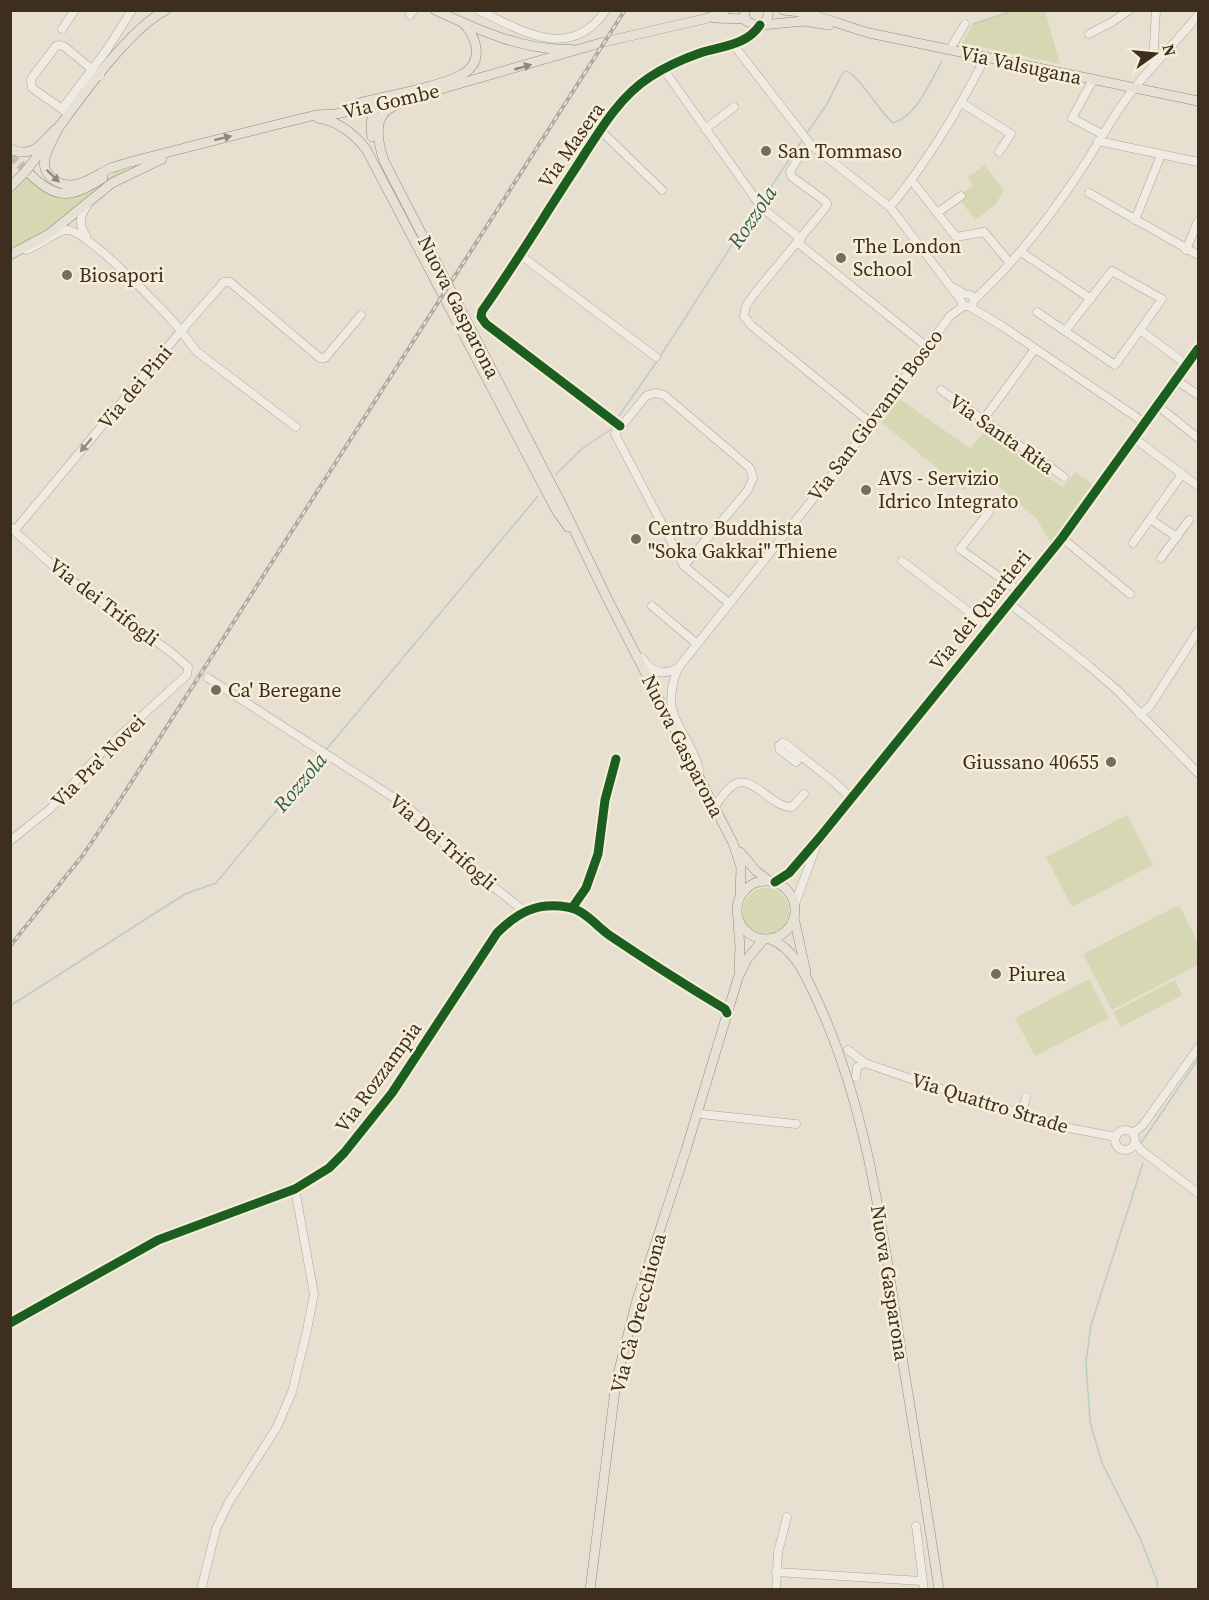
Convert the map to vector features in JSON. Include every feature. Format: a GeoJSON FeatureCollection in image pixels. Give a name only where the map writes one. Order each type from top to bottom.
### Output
{"type":"FeatureCollection","features":[{"type":"Feature","properties":{"kind":"main road"},"geometry":{"type":"LineString","coordinates":[[127,163],[112,167],[73,185],[63,185],[46,171],[44,157],[65,113],[96,72],[146,24],[166,10]]}},
{"type":"Feature","properties":{"kind":"main road"},"geometry":{"type":"LineString","coordinates":[[435,10],[533,47],[548,50],[586,47]]}},
{"type":"Feature","properties":{"kind":"main road"},"geometry":{"type":"LineString","coordinates":[[708,18],[726,10]]}},
{"type":"Feature","properties":{"kind":"main road"},"geometry":{"type":"LineString","coordinates":[[752,21],[768,18],[769,10]]}},
{"type":"Feature","properties":{"kind":"main road","name":"Via Valsugana"},"geometry":{"type":"LineString","coordinates":[[783,10],[819,13],[843,26]]}},
{"type":"Feature","properties":{"kind":"main road","name":"Via Valsugana"},"geometry":{"type":"LineString","coordinates":[[708,18],[802,21],[843,26],[985,58],[1198,101]]}},
{"type":"Feature","properties":{"kind":"main road","name":"Via Gombe"},"geometry":{"type":"LineString","coordinates":[[127,163],[312,116],[377,105],[439,90],[586,47],[708,18]]}},
{"type":"Feature","properties":{"kind":"main road"},"geometry":{"type":"LineString","coordinates":[[462,22],[469,29],[478,50],[478,68],[467,82]]}},
{"type":"Feature","properties":{"kind":"main road"},"geometry":{"type":"LineString","coordinates":[[312,116],[450,79],[466,72],[474,63],[475,42]]}},
{"type":"Feature","properties":{"kind":"main road","name":"Nuova Gasparona"},"geometry":{"type":"LineString","coordinates":[[439,90],[395,105],[384,112],[378,123],[377,132],[384,161],[733,843],[750,866],[790,893],[795,904],[794,917],[810,986]]}},
{"type":"Feature","properties":{"kind":"main road"},"geometry":{"type":"LineString","coordinates":[[384,161],[372,135],[372,118],[377,105],[400,93]]}},
{"type":"Feature","properties":{"kind":"main road","name":"Nuova Gasparona"},"geometry":{"type":"LineString","coordinates":[[312,116],[335,123],[366,149],[556,510],[584,552]]}},
{"type":"Feature","properties":{"kind":"main road"},"geometry":{"type":"LineString","coordinates":[[10,149],[29,152],[42,144],[60,125]]}},
{"type":"Feature","properties":{"kind":"main road"},"geometry":{"type":"LineString","coordinates":[[10,187],[27,171],[60,125]]}},
{"type":"Feature","properties":{"kind":"main road","name":"Via Gombe"},"geometry":{"type":"LineString","coordinates":[[13,254],[49,234],[100,191],[128,174],[180,150]]}},
{"type":"Feature","properties":{"kind":"main road"},"geometry":{"type":"LineString","coordinates":[[27,171],[46,189],[68,193],[88,187],[127,163]]}},
{"type":"Feature","properties":{"kind":"main road","name":"Nuova Gasparona"},"geometry":{"type":"LineString","coordinates":[[733,843],[741,867],[740,895],[736,910],[738,918],[748,933],[784,946],[792,954],[837,1044],[848,1076],[872,1166],[939,1590]]}},
{"type":"Feature","properties":{"kind":"main road"},"geometry":{"type":"LineString","coordinates":[[740,895],[752,884],[772,881]]}},
{"type":"Feature","properties":{"kind":"main road"},"geometry":{"type":"LineString","coordinates":[[767,939],[785,932],[794,917]]}},
{"type":"Feature","properties":{"kind":"main road","name":"Via Cà Orecchiona"},"geometry":{"type":"LineString","coordinates":[[738,918],[740,942],[738,978]]}},
{"type":"Feature","properties":{"kind":"main road","name":"Via Cà Orecchiona"},"geometry":{"type":"LineString","coordinates":[[590,1590],[616,1382],[636,1303],[698,1112],[738,978],[747,959],[767,939]]}},
{"type":"Feature","properties":{"kind":"street"},"geometry":{"type":"LineString","coordinates":[[62,29],[75,10]]}},
{"type":"Feature","properties":{"kind":"street"},"geometry":{"type":"LineString","coordinates":[[65,113],[32,88],[31,79],[59,45],[96,72],[132,10]]}},
{"type":"Feature","properties":{"kind":"street"},"geometry":{"type":"LineString","coordinates":[[478,10],[526,32],[552,40],[578,34],[600,19],[606,10]]}},
{"type":"Feature","properties":{"kind":"street"},"geometry":{"type":"LineString","coordinates":[[1089,34],[1129,10]]}},
{"type":"Feature","properties":{"kind":"street"},"geometry":{"type":"LineString","coordinates":[[1153,63],[1156,10]]}},
{"type":"Feature","properties":{"kind":"street"},"geometry":{"type":"LineString","coordinates":[[789,11],[802,21]]}},
{"type":"Feature","properties":{"kind":"street","name":"Via Valsugana"},"geometry":{"type":"LineString","coordinates":[[802,21],[819,13]]}},
{"type":"Feature","properties":{"kind":"street"},"geometry":{"type":"LineString","coordinates":[[967,300],[988,287],[1021,252],[1067,191],[1134,88],[1153,63],[1162,57],[1198,15]]}},
{"type":"Feature","properties":{"kind":"street","name":"Via Masera"},"geometry":{"type":"LineString","coordinates":[[616,423],[486,324],[481,317],[482,310],[614,112],[649,77],[699,53],[744,41],[752,21]]}},
{"type":"Feature","properties":{"kind":"street","name":"Via Valsugana"},"geometry":{"type":"LineString","coordinates":[[950,49],[965,24]]}},
{"type":"Feature","properties":{"kind":"street"},"geometry":{"type":"LineString","coordinates":[[119,31],[127,42]]}},
{"type":"Feature","properties":{"kind":"street"},"geometry":{"type":"LineString","coordinates":[[734,44],[806,140],[890,207],[951,286],[1002,326],[1145,423]]}},
{"type":"Feature","properties":{"kind":"street"},"geometry":{"type":"LineString","coordinates":[[890,207],[912,181],[962,103],[985,58]]}},
{"type":"Feature","properties":{"kind":"street"},"geometry":{"type":"LineString","coordinates":[[664,70],[762,208],[926,346]]}},
{"type":"Feature","properties":{"kind":"street","name":"Via Valsugana"},"geometry":{"type":"LineString","coordinates":[[1093,80],[1072,118],[1100,138]]}},
{"type":"Feature","properties":{"kind":"street"},"geometry":{"type":"LineString","coordinates":[[962,103],[1011,134],[999,152]]}},
{"type":"Feature","properties":{"kind":"street"},"geometry":{"type":"LineString","coordinates":[[705,129],[734,107]]}},
{"type":"Feature","properties":{"kind":"street"},"geometry":{"type":"LineString","coordinates":[[600,130],[662,190]]}},
{"type":"Feature","properties":{"kind":"street"},"geometry":{"type":"LineString","coordinates":[[1100,138],[1198,162]]}},
{"type":"Feature","properties":{"kind":"street"},"geometry":{"type":"LineString","coordinates":[[806,140],[790,172],[792,177],[827,204],[755,293],[746,306],[744,316],[752,326],[871,423]]}},
{"type":"Feature","properties":{"kind":"street"},"geometry":{"type":"LineString","coordinates":[[1135,220],[1161,154]]}},
{"type":"Feature","properties":{"kind":"street"},"geometry":{"type":"LineString","coordinates":[[912,181],[956,237],[984,232],[1010,263]]}},
{"type":"Feature","properties":{"kind":"street"},"geometry":{"type":"LineString","coordinates":[[88,240],[81,225],[82,213],[100,191]]}},
{"type":"Feature","properties":{"kind":"street"},"geometry":{"type":"LineString","coordinates":[[1089,193],[1198,255]]}},
{"type":"Feature","properties":{"kind":"street"},"geometry":{"type":"LineString","coordinates":[[938,213],[961,196]]}},
{"type":"Feature","properties":{"kind":"street"},"geometry":{"type":"LineString","coordinates":[[1186,250],[1198,221]]}},
{"type":"Feature","properties":{"kind":"street"},"geometry":{"type":"LineString","coordinates":[[13,254],[39,246],[57,233],[68,229],[88,240],[145,292],[181,332],[224,282],[230,282],[320,358],[325,358],[361,315]]}},
{"type":"Feature","properties":{"kind":"street"},"geometry":{"type":"LineString","coordinates":[[1021,252],[1091,298]]}},
{"type":"Feature","properties":{"kind":"street"},"geometry":{"type":"LineString","coordinates":[[519,254],[656,357]]}},
{"type":"Feature","properties":{"kind":"street"},"geometry":{"type":"LineString","coordinates":[[1037,312],[1065,332],[1115,365],[1162,299],[1112,271],[1065,332]]}},
{"type":"Feature","properties":{"kind":"street","name":"Via San Giovanni Bosco"},"geometry":{"type":"LineString","coordinates":[[678,668],[840,465],[926,346],[950,316],[967,300]]}},
{"type":"Feature","properties":{"kind":"street"},"geometry":{"type":"LineString","coordinates":[[1140,330],[1187,365]]}},
{"type":"Feature","properties":{"kind":"street","name":"Via dei Pini"},"geometry":{"type":"LineString","coordinates":[[13,529],[181,332],[196,351],[296,427]]}},
{"type":"Feature","properties":{"kind":"street"},"geometry":{"type":"LineString","coordinates":[[983,420],[1035,349]]}},
{"type":"Feature","properties":{"kind":"street","name":"Via dei Quartieri"},"geometry":{"type":"LineString","coordinates":[[772,881],[789,873],[820,837],[1062,538],[1198,349]]}},
{"type":"Feature","properties":{"kind":"street"},"geometry":{"type":"LineString","coordinates":[[1176,380],[1198,396]]}},
{"type":"Feature","properties":{"kind":"street","name":"Via Santa Rita"},"geometry":{"type":"LineString","coordinates":[[941,390],[1064,477]]}},
{"type":"Feature","properties":{"kind":"street"},"geometry":{"type":"LineString","coordinates":[[684,566],[748,490],[753,478],[750,468],[664,395],[655,393],[646,396],[616,423],[615,434],[684,566],[729,603]]}},
{"type":"Feature","properties":{"kind":"street"},"geometry":{"type":"LineString","coordinates":[[1158,406],[1198,438]]}},
{"type":"Feature","properties":{"kind":"street"},"geometry":{"type":"LineString","coordinates":[[1134,438],[1198,486]]}},
{"type":"Feature","properties":{"kind":"street"},"geometry":{"type":"LineString","coordinates":[[1133,543],[1182,474]]}},
{"type":"Feature","properties":{"kind":"street"},"geometry":{"type":"LineString","coordinates":[[989,512],[960,549],[1019,591]]}},
{"type":"Feature","properties":{"kind":"street"},"geometry":{"type":"LineString","coordinates":[[1150,519],[1177,537]]}},
{"type":"Feature","properties":{"kind":"street"},"geometry":{"type":"LineString","coordinates":[[1161,558],[1189,520]]}},
{"type":"Feature","properties":{"kind":"street","name":"Via dei Trifogli"},"geometry":{"type":"LineString","coordinates":[[13,529],[60,572],[184,662],[188,667],[188,673],[183,679]]}},
{"type":"Feature","properties":{"kind":"street"},"geometry":{"type":"LineString","coordinates":[[1062,538],[1130,594]]}},
{"type":"Feature","properties":{"kind":"street"},"geometry":{"type":"LineString","coordinates":[[902,561],[989,627]]}},
{"type":"Feature","properties":{"kind":"street"},"geometry":{"type":"LineString","coordinates":[[609,602],[623,620],[647,666],[657,673],[668,673],[678,668]]}},
{"type":"Feature","properties":{"kind":"street"},"geometry":{"type":"LineString","coordinates":[[1009,603],[1117,690],[1198,773]]}},
{"type":"Feature","properties":{"kind":"street"},"geometry":{"type":"LineString","coordinates":[[652,606],[697,644]]}},
{"type":"Feature","properties":{"kind":"street"},"geometry":{"type":"LineString","coordinates":[[1140,715],[1150,706],[1198,631]]}},
{"type":"Feature","properties":{"kind":"street"},"geometry":{"type":"LineString","coordinates":[[678,668],[672,684],[670,701],[673,714],[698,765],[703,785]]}},
{"type":"Feature","properties":{"kind":"street","name":"Via Dei Trifogli"},"geometry":{"type":"LineString","coordinates":[[208,678],[410,809],[462,862],[524,911]]}},
{"type":"Feature","properties":{"kind":"street","name":"Via Pra' Novei"},"geometry":{"type":"LineString","coordinates":[[10,841],[51,808],[102,752],[183,679]]}},
{"type":"Feature","properties":{"kind":"street"},"geometry":{"type":"LineString","coordinates":[[801,756],[851,798]]}},
{"type":"Feature","properties":{"kind":"street"},"geometry":{"type":"LineString","coordinates":[[572,908],[585,888],[598,854],[605,800],[616,759]]}},
{"type":"Feature","properties":{"kind":"street"},"geometry":{"type":"LineString","coordinates":[[714,807],[734,784],[739,782],[749,784],[784,807],[792,807],[804,794]]}},
{"type":"Feature","properties":{"kind":"street","name":"Via dei Quartieri"},"geometry":{"type":"LineString","coordinates":[[795,904],[820,837]]}},
{"type":"Feature","properties":{"kind":"street"},"geometry":{"type":"LineString","coordinates":[[524,911],[548,907],[572,908],[624,945],[725,1009],[727,1013]]}},
{"type":"Feature","properties":{"kind":"street","name":"Via Rozzampia"},"geometry":{"type":"LineString","coordinates":[[10,1323],[158,1240],[295,1189],[329,1168],[344,1153],[392,1093],[496,933],[524,911]]}},
{"type":"Feature","properties":{"kind":"street"},"geometry":{"type":"LineString","coordinates":[[1133,1133],[1143,1125],[1198,1048]]}},
{"type":"Feature","properties":{"kind":"street","name":"Via Quattro Strade"},"geometry":{"type":"LineString","coordinates":[[848,1050],[865,1063],[1064,1127],[1116,1137]]}},
{"type":"Feature","properties":{"kind":"street"},"geometry":{"type":"LineString","coordinates":[[856,1077],[856,1067],[865,1063]]}},
{"type":"Feature","properties":{"kind":"street"},"geometry":{"type":"LineString","coordinates":[[1022,1113],[1026,1097]]}},
{"type":"Feature","properties":{"kind":"street"},"geometry":{"type":"LineString","coordinates":[[698,1112],[796,1124]]}},
{"type":"Feature","properties":{"kind":"street"},"geometry":{"type":"LineString","coordinates":[[1133,1133],[1125,1130],[1119,1132],[1116,1143],[1121,1148],[1127,1149],[1135,1143]]}},
{"type":"Feature","properties":{"kind":"street"},"geometry":{"type":"LineString","coordinates":[[1133,1133],[1135,1143],[1142,1151],[1198,1192]]}},
{"type":"Feature","properties":{"kind":"street"},"geometry":{"type":"LineString","coordinates":[[201,1590],[216,1529],[230,1502],[277,1427],[292,1392],[308,1327],[314,1294],[295,1189]]}},
{"type":"Feature","properties":{"kind":"street"},"geometry":{"type":"LineString","coordinates":[[776,1590],[778,1552],[787,1517]]}},
{"type":"Feature","properties":{"kind":"street"},"geometry":{"type":"LineString","coordinates":[[776,1572],[923,1585],[916,1526]]}},
{"type":"Feature","properties":{"kind":"green space"},"geometry":{"type":"Polygon","coordinates":[[[1019,10],[1045,11],[1060,64],[962,43],[973,24],[1019,10]]]}},
{"type":"Feature","properties":{"kind":"green space"},"geometry":{"type":"Polygon","coordinates":[[[148,160],[113,177],[50,230],[11,252],[11,190],[27,175],[54,195],[102,182],[124,166],[148,160]]]}},
{"type":"Feature","properties":{"kind":"green space"},"geometry":{"type":"Polygon","coordinates":[[[984,165],[1004,190],[995,205],[975,220],[960,200],[962,194],[973,185],[968,178],[984,165]]]}},
{"type":"Feature","properties":{"kind":"green space"},"geometry":{"type":"Polygon","coordinates":[[[898,398],[970,448],[989,427],[1045,466],[1041,473],[1063,487],[1075,472],[1092,484],[1051,543],[1036,518],[981,472],[964,490],[882,423],[898,398]]]}},
{"type":"Feature","properties":{"kind":"green space"},"geometry":{"type":"Polygon","coordinates":[[[1127,815],[1153,865],[1072,907],[1046,857],[1127,815]]]}},
{"type":"Feature","properties":{"kind":"green space"},"geometry":{"type":"Polygon","coordinates":[[[766,888],[782,895],[789,911],[782,927],[766,934],[750,927],[743,911],[750,895],[766,888]]]}},
{"type":"Feature","properties":{"kind":"green space"},"geometry":{"type":"Polygon","coordinates":[[[1179,905],[1198,943],[1198,965],[1112,1010],[1083,954],[1179,905]]]}},
{"type":"Feature","properties":{"kind":"green space"},"geometry":{"type":"Polygon","coordinates":[[[1089,979],[1109,1018],[1035,1056],[1015,1018],[1089,979]]]}},
{"type":"Feature","properties":{"kind":"green space"},"geometry":{"type":"Polygon","coordinates":[[[1175,980],[1182,995],[1121,1027],[1113,1012],[1175,980]]]}},
{"type":"Feature","properties":{"kind":"waterway","name":"Rozzola"},"geometry":{"type":"LineString","coordinates":[[973,24],[1015,10]]}},
{"type":"Feature","properties":{"kind":"waterway","name":"Rozzola"},"geometry":{"type":"LineString","coordinates":[[807,133],[846,71],[856,78],[893,123],[902,119],[916,106],[942,61]]}},
{"type":"Feature","properties":{"kind":"waterway","name":"Rozzola"},"geometry":{"type":"LineString","coordinates":[[762,200],[803,139]]}},
{"type":"Feature","properties":{"kind":"waterway","name":"Rozzola"},"geometry":{"type":"LineString","coordinates":[[616,420],[656,363],[757,206]]}},
{"type":"Feature","properties":{"kind":"waterway","name":"Rozzola"},"geometry":{"type":"LineString","coordinates":[[556,474],[583,448],[610,430],[614,424]]}},
{"type":"Feature","properties":{"kind":"waterway","name":"Rozzola"},"geometry":{"type":"LineString","coordinates":[[325,751],[538,496]]}},
{"type":"Feature","properties":{"kind":"waterway","name":"Rozzola"},"geometry":{"type":"LineString","coordinates":[[10,1006],[185,894],[216,883],[322,755]]}},
{"type":"Feature","properties":{"kind":"waterway"},"geometry":{"type":"LineString","coordinates":[[1141,1143],[1198,1059]]}},
{"type":"Feature","properties":{"kind":"waterway"},"geometry":{"type":"LineString","coordinates":[[1143,1163],[1091,1325],[1086,1362],[1090,1422],[1102,1463],[1140,1538],[1157,1581],[1158,1590]]}},
{"type":"Feature","properties":{"kind":"tunnel"},"geometry":{"type":"LineString","coordinates":[[10,155],[29,173]]}},
{"type":"Feature","properties":{"kind":"railway"},"geometry":{"type":"LineString","coordinates":[[10,946],[83,855],[118,803],[625,10]]}},
{"type":"Feature","properties":{"kind":"cycle path"},"geometry":{"type":"LineString","coordinates":[[620,426],[486,324],[481,317],[482,311],[599,131],[627,96],[662,70],[700,53],[740,41],[748,37],[760,25]]}},
{"type":"Feature","properties":{"kind":"cycle path"},"geometry":{"type":"LineString","coordinates":[[775,882],[789,873],[820,837],[1062,538],[1198,349]]}},
{"type":"Feature","properties":{"kind":"cycle path"},"geometry":{"type":"LineString","coordinates":[[572,908],[586,888],[598,854],[605,800],[616,759]]}},
{"type":"Feature","properties":{"kind":"cycle path"},"geometry":{"type":"LineString","coordinates":[[10,1323],[158,1240],[295,1189],[329,1168],[344,1153],[392,1093],[497,933],[512,920],[528,911],[546,906],[567,907],[579,911],[612,937],[725,1009],[727,1013]]}},
{"type":"Feature","properties":{"kind":"place","name":"San Tommaso"},"geometry":{"type":"Point","coordinates":[766,151]}},
{"type":"Feature","properties":{"kind":"place","name":"The London School"},"geometry":{"type":"Point","coordinates":[841,258]}},
{"type":"Feature","properties":{"kind":"place","name":"Biosapori"},"geometry":{"type":"Point","coordinates":[67,275]}},
{"type":"Feature","properties":{"kind":"place","name":"AVS - Servizio Idrico Integrato"},"geometry":{"type":"Point","coordinates":[866,490]}},
{"type":"Feature","properties":{"kind":"place","name":"Centro Buddhista \"Soka Gakkai\" Thiene"},"geometry":{"type":"Point","coordinates":[636,539]}},
{"type":"Feature","properties":{"kind":"place","name":"Ca' Beregane"},"geometry":{"type":"Point","coordinates":[216,690]}},
{"type":"Feature","properties":{"kind":"place","name":"Giussano 40655"},"geometry":{"type":"Point","coordinates":[1111,762]}},
{"type":"Feature","properties":{"kind":"place","name":"Piurea"},"geometry":{"type":"Point","coordinates":[996,974]}}]}
